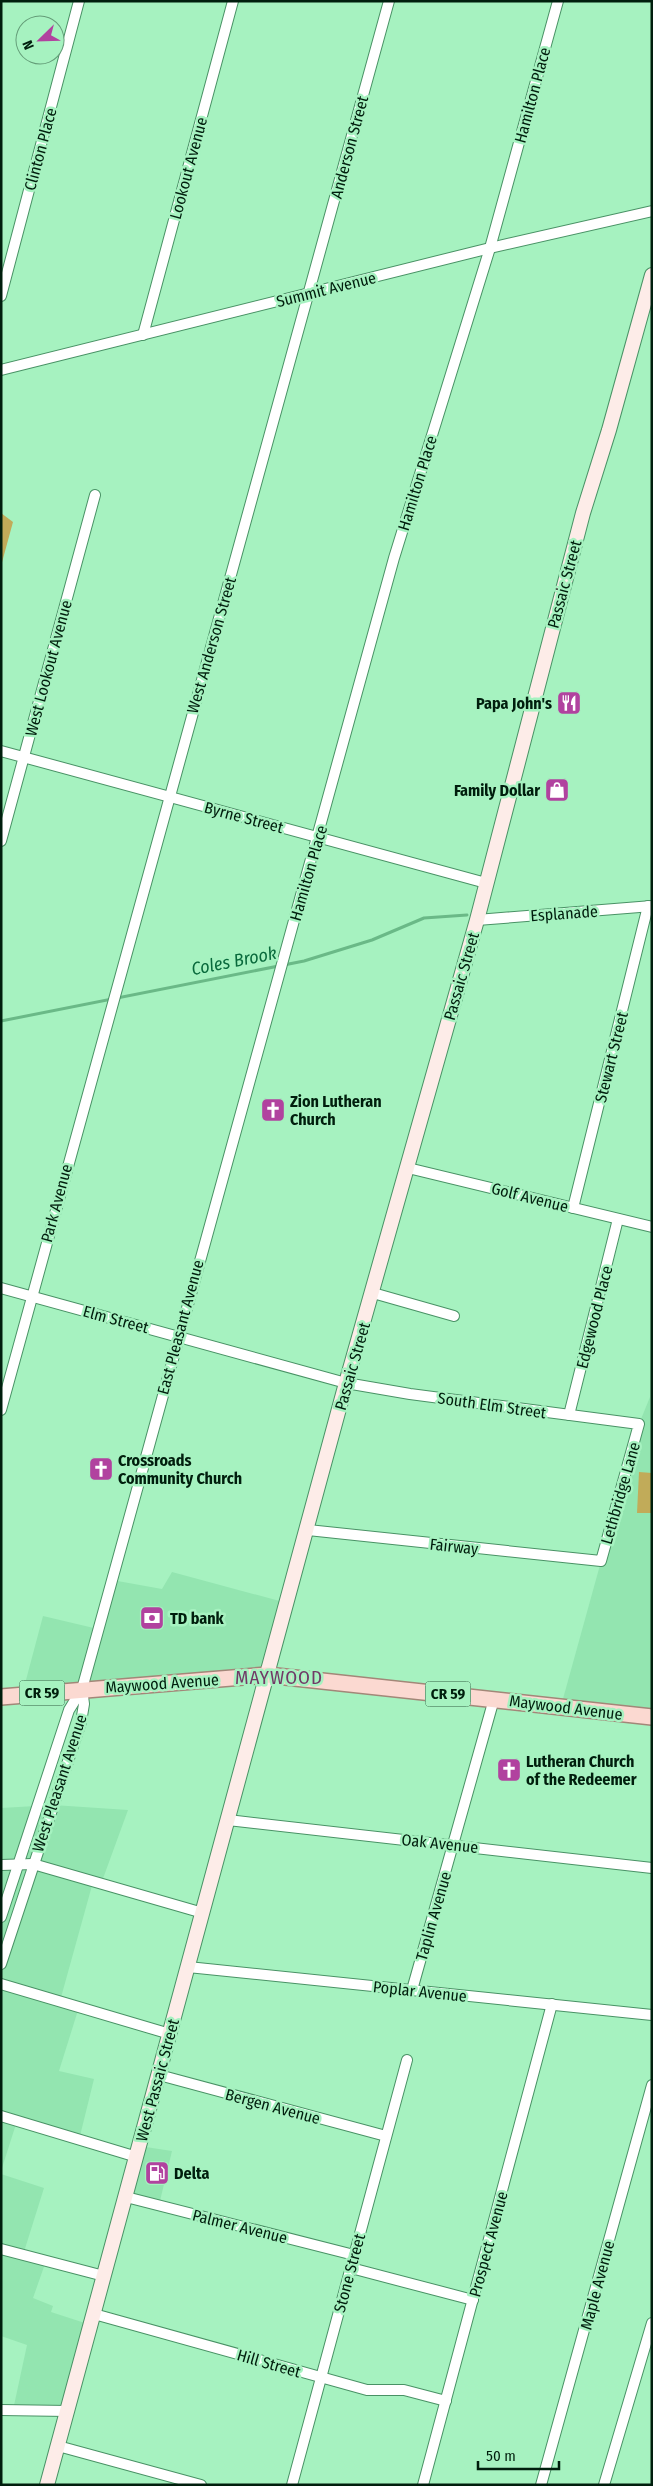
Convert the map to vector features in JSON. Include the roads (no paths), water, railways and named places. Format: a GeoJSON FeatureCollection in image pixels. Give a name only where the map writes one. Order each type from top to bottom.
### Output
{"type":"FeatureCollection","features":[{"type":"Feature","properties":{"kind":"main road","name":"Passaic Street"},"geometry":{"type":"LineString","coordinates":[[267,1676],[308,1530],[346,1383],[477,920],[583,513],[616,408],[652,275]]}},
{"type":"Feature","properties":{"kind":"main road","name":"Maywood Avenue"},"geometry":{"type":"LineString","coordinates":[[1,1697],[82,1689],[267,1676],[494,1698],[652,1717]]}},
{"type":"Feature","properties":{"kind":"main road","name":"West Passaic Street"},"geometry":{"type":"LineString","coordinates":[[47,2485],[267,1676]]}},
{"type":"Feature","properties":{"kind":"street","name":"Clinton Place"},"geometry":{"type":"LineString","coordinates":[[1,296],[79,1]]}},
{"type":"Feature","properties":{"kind":"street","name":"Lookout Avenue"},"geometry":{"type":"LineString","coordinates":[[142,335],[232,1]]}},
{"type":"Feature","properties":{"kind":"street","name":"Anderson Street"},"geometry":{"type":"LineString","coordinates":[[309,293],[389,1]]}},
{"type":"Feature","properties":{"kind":"street","name":"Hamilton Place"},"geometry":{"type":"LineString","coordinates":[[281,966],[394,558],[490,248],[558,1]]}},
{"type":"Feature","properties":{"kind":"street","name":"Summit Avenue"},"geometry":{"type":"LineString","coordinates":[[1,370],[490,248],[652,211]]}},
{"type":"Feature","properties":{"kind":"street","name":"West Anderson Street"},"geometry":{"type":"LineString","coordinates":[[113,998],[309,293]]}},
{"type":"Feature","properties":{"kind":"street","name":"West Lookout Avenue"},"geometry":{"type":"LineString","coordinates":[[1,841],[95,495]]}},
{"type":"Feature","properties":{"kind":"street","name":"Byrne Street"},"geometry":{"type":"LineString","coordinates":[[1,751],[486,883]]}},
{"type":"Feature","properties":{"kind":"street","name":"Esplanade"},"geometry":{"type":"LineString","coordinates":[[477,920],[650,906]]}},
{"type":"Feature","properties":{"kind":"street","name":"Stewart Street"},"geometry":{"type":"LineString","coordinates":[[573,1208],[650,906]]}},
{"type":"Feature","properties":{"kind":"street","name":"East Pleasant Avenue"},"geometry":{"type":"LineString","coordinates":[[82,1689],[281,966]]}},
{"type":"Feature","properties":{"kind":"street","name":"Park Avenue"},"geometry":{"type":"LineString","coordinates":[[1,1410],[113,998]]}},
{"type":"Feature","properties":{"kind":"street","name":"Golf Avenue"},"geometry":{"type":"LineString","coordinates":[[408,1168],[652,1227]]}},
{"type":"Feature","properties":{"kind":"street","name":"Edgewood Place"},"geometry":{"type":"LineString","coordinates":[[569,1415],[618,1220]]}},
{"type":"Feature","properties":{"kind":"street","name":"Elm Street"},"geometry":{"type":"LineString","coordinates":[[1,1288],[346,1383]]}},
{"type":"Feature","properties":{"kind":"street"},"geometry":{"type":"LineString","coordinates":[[373,1293],[454,1316]]}},
{"type":"Feature","properties":{"kind":"street","name":"South Elm Street"},"geometry":{"type":"LineString","coordinates":[[346,1383],[639,1424]]}},
{"type":"Feature","properties":{"kind":"street","name":"Lethbridge Lane"},"geometry":{"type":"LineString","coordinates":[[601,1561],[639,1424]]}},
{"type":"Feature","properties":{"kind":"street","name":"Fairway"},"geometry":{"type":"LineString","coordinates":[[308,1530],[601,1561]]}},
{"type":"Feature","properties":{"kind":"street","name":"West Pleasant Avenue"},"geometry":{"type":"LineString","coordinates":[[1,1964],[81,1722],[84,1704],[82,1689]]}},
{"type":"Feature","properties":{"kind":"street","name":"West Pleasant Avenue"},"geometry":{"type":"LineString","coordinates":[[1,1917],[69,1710],[82,1689]]}},
{"type":"Feature","properties":{"kind":"street","name":"Taplin Avenue"},"geometry":{"type":"LineString","coordinates":[[412,1990],[494,1698]]}},
{"type":"Feature","properties":{"kind":"street","name":"Oak Avenue"},"geometry":{"type":"LineString","coordinates":[[228,1820],[652,1868]]}},
{"type":"Feature","properties":{"kind":"street"},"geometry":{"type":"LineString","coordinates":[[1,1865],[33,1864],[203,1913]]}},
{"type":"Feature","properties":{"kind":"street","name":"Poplar Avenue"},"geometry":{"type":"LineString","coordinates":[[188,1967],[652,2014]]}},
{"type":"Feature","properties":{"kind":"street"},"geometry":{"type":"LineString","coordinates":[[1,1984],[170,2034]]}},
{"type":"Feature","properties":{"kind":"street","name":"Prospect Avenue"},"geometry":{"type":"LineString","coordinates":[[423,2485],[552,2004]]}},
{"type":"Feature","properties":{"kind":"street","name":"Stone Street"},"geometry":{"type":"LineString","coordinates":[[292,2485],[407,2060]]}},
{"type":"Feature","properties":{"kind":"street","name":"Bergen Avenue"},"geometry":{"type":"LineString","coordinates":[[159,2075],[386,2136]]}},
{"type":"Feature","properties":{"kind":"street","name":"Maple Avenue"},"geometry":{"type":"LineString","coordinates":[[541,2485],[652,2085]]}},
{"type":"Feature","properties":{"kind":"street"},"geometry":{"type":"LineString","coordinates":[[1,2116],[136,2156]]}},
{"type":"Feature","properties":{"kind":"street","name":"Palmer Avenue"},"geometry":{"type":"LineString","coordinates":[[126,2197],[354,2255]]}},
{"type":"Feature","properties":{"kind":"street"},"geometry":{"type":"LineString","coordinates":[[1,2249],[104,2276]]}},
{"type":"Feature","properties":{"kind":"street"},"geometry":{"type":"LineString","coordinates":[[350,2268],[473,2300]]}},
{"type":"Feature","properties":{"kind":"street","name":"Hill Street"},"geometry":{"type":"LineString","coordinates":[[94,2314],[367,2390],[404,2390],[446,2401]]}},
{"type":"Feature","properties":{"kind":"street"},"geometry":{"type":"LineString","coordinates":[[604,2485],[652,2323]]}},
{"type":"Feature","properties":{"kind":"street"},"geometry":{"type":"LineString","coordinates":[[1,2410],[68,2411]]}},
{"type":"Feature","properties":{"kind":"street"},"geometry":{"type":"LineString","coordinates":[[58,2446],[201,2485]]}},
{"type":"Feature","properties":{"kind":"waterway","name":"Coles Brook"},"geometry":{"type":"LineString","coordinates":[[1,1021],[304,961],[372,940],[424,918],[467,915]]}},
{"type":"Feature","properties":{"kind":"place","name":"Papa John's"},"geometry":{"type":"Point","coordinates":[569,703]}},
{"type":"Feature","properties":{"kind":"place","name":"Family Dollar"},"geometry":{"type":"Point","coordinates":[557,790]}},
{"type":"Feature","properties":{"kind":"place","name":"Zion Lutheran Church"},"geometry":{"type":"Point","coordinates":[273,1110]}},
{"type":"Feature","properties":{"kind":"place","name":"Crossroads Community Church"},"geometry":{"type":"Point","coordinates":[101,1469]}},
{"type":"Feature","properties":{"kind":"place","name":"TD bank"},"geometry":{"type":"Point","coordinates":[152,1618]}},
{"type":"Feature","properties":{"kind":"place","name":"Lutheran Church of the Redeemer"},"geometry":{"type":"Point","coordinates":[509,1770]}},
{"type":"Feature","properties":{"kind":"place","name":"Delta"},"geometry":{"type":"Point","coordinates":[157,2173]}},
{"type":"Feature","properties":{"kind":"district","name":"MAYWOOD"},"geometry":{"type":"Point","coordinates":[279,1677]}}]}
